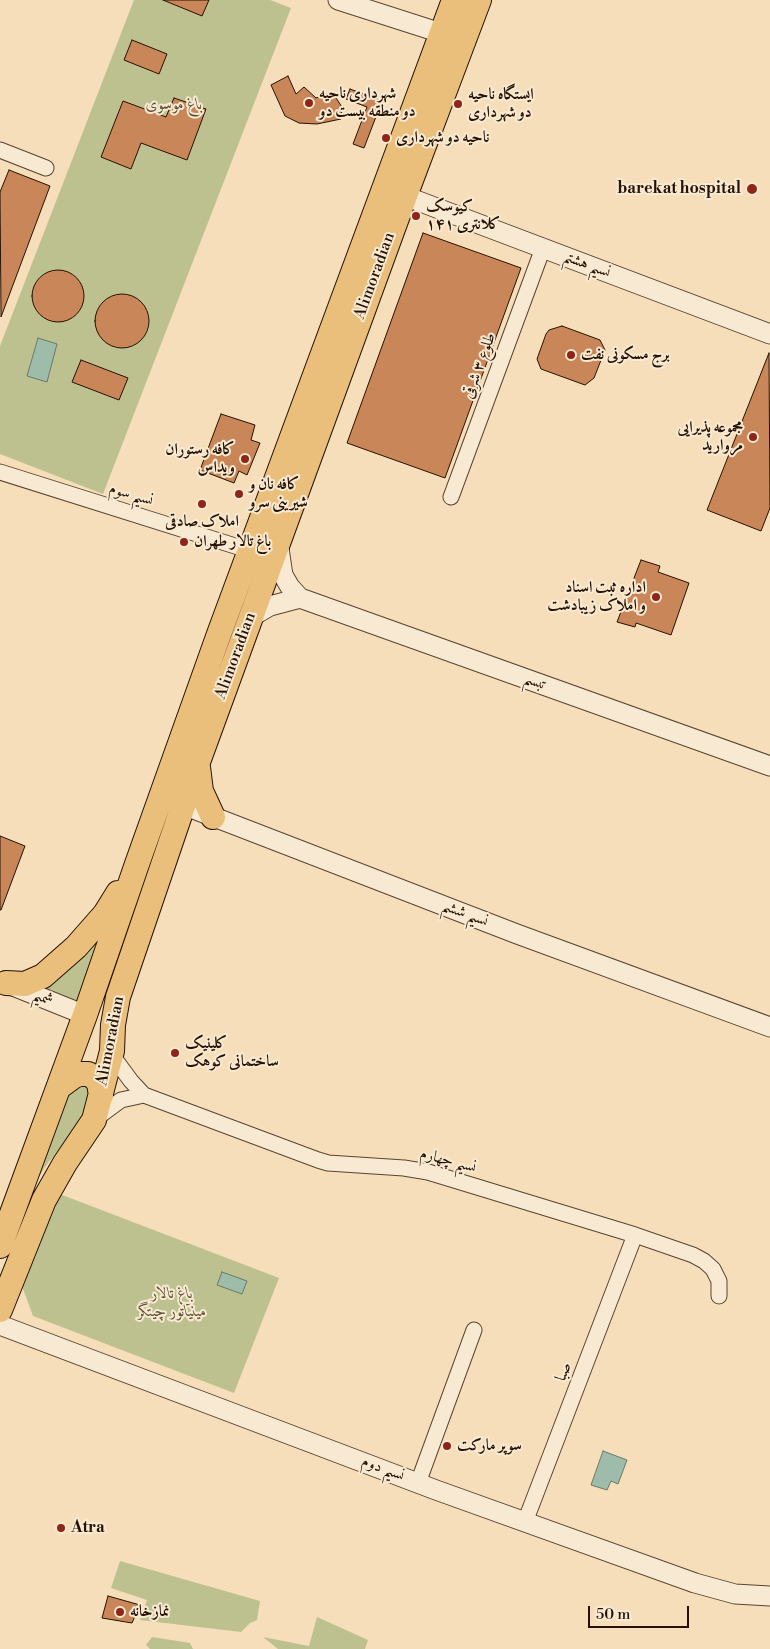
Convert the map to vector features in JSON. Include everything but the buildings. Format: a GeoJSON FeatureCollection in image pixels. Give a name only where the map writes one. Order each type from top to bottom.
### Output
{"type":"FeatureCollection","features":[{"type":"Feature","properties":{"kind":"main road","name":"Alimoradian"},"geometry":{"type":"LineString","coordinates":[[0,1246],[85,1015],[161,796],[454,0]]}},
{"type":"Feature","properties":{"kind":"main road","name":"Alimoradian"},"geometry":{"type":"LineString","coordinates":[[0,1310],[44,1200],[94,1120],[112,1051],[113,1025],[118,997],[183,805],[405,196],[479,0]]}},
{"type":"Feature","properties":{"kind":"main road"},"geometry":{"type":"LineString","coordinates":[[198,762],[201,791],[213,817]]}},
{"type":"Feature","properties":{"kind":"main road"},"geometry":{"type":"LineString","coordinates":[[3,982],[25,984],[43,976],[76,947],[105,914],[137,864]]}},
{"type":"Feature","properties":{"kind":"main road"},"geometry":{"type":"LineString","coordinates":[[59,1087],[74,1076],[88,1074],[99,1083],[101,1096]]}},
{"type":"Feature","properties":{"kind":"street"},"geometry":{"type":"LineString","coordinates":[[338,0],[441,33]]}},
{"type":"Feature","properties":{"kind":"street"},"geometry":{"type":"LineString","coordinates":[[0,150],[46,168]]}},
{"type":"Feature","properties":{"kind":"street","name":"نسیم هشتم"},"geometry":{"type":"LineString","coordinates":[[405,196],[770,334]]}},
{"type":"Feature","properties":{"kind":"street","name":"طلوع ۳ شرقی"},"geometry":{"type":"LineString","coordinates":[[451,497],[542,248]]}},
{"type":"Feature","properties":{"kind":"street","name":"نسیم سوم"},"geometry":{"type":"LineString","coordinates":[[0,472],[251,551]]}},
{"type":"Feature","properties":{"kind":"street"},"geometry":{"type":"LineString","coordinates":[[278,542],[283,575],[290,588],[300,598]]}},
{"type":"Feature","properties":{"kind":"street"},"geometry":{"type":"LineString","coordinates":[[251,617],[270,606],[300,598]]}},
{"type":"Feature","properties":{"kind":"street","name":"تبسم"},"geometry":{"type":"LineString","coordinates":[[300,598],[770,766]]}},
{"type":"Feature","properties":{"kind":"street","name":"نسیم ششم"},"geometry":{"type":"LineString","coordinates":[[161,796],[516,934],[770,1027]]}},
{"type":"Feature","properties":{"kind":"street","name":"شمیم"},"geometry":{"type":"LineString","coordinates":[[3,982],[85,1015]]}},
{"type":"Feature","properties":{"kind":"street","name":"نسیم چهارم"},"geometry":{"type":"LineString","coordinates":[[112,1051],[117,1062],[144,1095],[318,1160],[428,1172],[635,1234],[693,1255],[704,1261],[713,1269],[719,1281],[719,1296]]}},
{"type":"Feature","properties":{"kind":"street"},"geometry":{"type":"LineString","coordinates":[[94,1120],[121,1100],[144,1095]]}},
{"type":"Feature","properties":{"kind":"street","name":"صبا"},"geometry":{"type":"LineString","coordinates":[[525,1522],[635,1234]]}},
{"type":"Feature","properties":{"kind":"street","name":"نسیم دوم"},"geometry":{"type":"LineString","coordinates":[[0,1325],[525,1522],[695,1583],[735,1594],[770,1596]]}},
{"type":"Feature","properties":{"kind":"street"},"geometry":{"type":"LineString","coordinates":[[418,1482],[474,1330]]}},
{"type":"Feature","properties":{"kind":"green space","name":"باغ موسوی"},"geometry":{"type":"Polygon","coordinates":[[[134,0],[270,0],[291,8],[103,494],[0,454],[0,346],[134,0]]]}},
{"type":"Feature","properties":{"kind":"green space"},"geometry":{"type":"Polygon","coordinates":[[[112,913],[80,1003],[40,988],[112,913]]]}},
{"type":"Feature","properties":{"kind":"green space"},"geometry":{"type":"Polygon","coordinates":[[[88,1080],[97,1108],[58,1150],[33,1187],[70,1086],[88,1080]]]}},
{"type":"Feature","properties":{"kind":"green space","name":"باغ تالار مینیاتور چیتگر"},"geometry":{"type":"Polygon","coordinates":[[[57,1193],[279,1278],[234,1393],[33,1316],[22,1286],[57,1193]]]}},
{"type":"Feature","properties":{"kind":"green space"},"geometry":{"type":"Polygon","coordinates":[[[120,1561],[260,1601],[257,1620],[250,1623],[241,1632],[140,1620],[147,1600],[111,1588],[120,1561]]]}},
{"type":"Feature","properties":{"kind":"green space"},"geometry":{"type":"Polygon","coordinates":[[[317,1617],[368,1640],[365,1649],[278,1649],[263,1637],[309,1646],[317,1617]]]}},
{"type":"Feature","properties":{"kind":"green space"},"geometry":{"type":"Polygon","coordinates":[[[152,1637],[190,1643],[193,1649],[150,1649],[146,1645],[152,1637]]]}},
{"type":"Feature","properties":{"kind":"shaded area"},"geometry":{"type":"Polygon","coordinates":[[[38,338],[57,344],[47,382],[27,376],[38,338]]]}},
{"type":"Feature","properties":{"kind":"shaded area"},"geometry":{"type":"Polygon","coordinates":[[[222,1272],[247,1281],[242,1294],[217,1285],[222,1272]]]}},
{"type":"Feature","properties":{"kind":"shaded area"},"geometry":{"type":"Polygon","coordinates":[[[603,1451],[627,1460],[618,1484],[611,1481],[607,1490],[591,1485],[603,1451]]]}},
{"type":"Feature","properties":{"kind":"place","name":"شهرداری ناحیه دو منطقه بیست دو"},"geometry":{"type":"Point","coordinates":[309,103]}},
{"type":"Feature","properties":{"kind":"place","name":"ایستگاه ناحیه دو شهرداری"},"geometry":{"type":"Point","coordinates":[458,104]}},
{"type":"Feature","properties":{"kind":"place","name":"ناحیه دو شهرداری"},"geometry":{"type":"Point","coordinates":[386,138]}},
{"type":"Feature","properties":{"kind":"place","name":"barekat hospital"},"geometry":{"type":"Point","coordinates":[752,189]}},
{"type":"Feature","properties":{"kind":"place","name":"کیوسک کلانتری ۱۴۱"},"geometry":{"type":"Point","coordinates":[416,216]}},
{"type":"Feature","properties":{"kind":"place","name":"برج مسکونی نفت"},"geometry":{"type":"Point","coordinates":[571,355]}},
{"type":"Feature","properties":{"kind":"place","name":"مجموعه پذیرایی مروارید"},"geometry":{"type":"Point","coordinates":[753,437]}},
{"type":"Feature","properties":{"kind":"place","name":"کافه رستوران ویداس"},"geometry":{"type":"Point","coordinates":[245,459]}},
{"type":"Feature","properties":{"kind":"place","name":"کافه نان و شیرینی سرو"},"geometry":{"type":"Point","coordinates":[239,494]}},
{"type":"Feature","properties":{"kind":"place","name":"املاک صادقی"},"geometry":{"type":"Point","coordinates":[202,504]}},
{"type":"Feature","properties":{"kind":"place","name":"باغ تالار طهران"},"geometry":{"type":"Point","coordinates":[184,542]}},
{"type":"Feature","properties":{"kind":"place","name":"اداره ثبت اسناد و املاک زیبادشت"},"geometry":{"type":"Point","coordinates":[656,597]}},
{"type":"Feature","properties":{"kind":"place","name":"کلینیک ساختمانی کوهک"},"geometry":{"type":"Point","coordinates":[175,1053]}},
{"type":"Feature","properties":{"kind":"place","name":"سوپر مارکت"},"geometry":{"type":"Point","coordinates":[447,1446]}},
{"type":"Feature","properties":{"kind":"place","name":"Atra"},"geometry":{"type":"Point","coordinates":[61,1528]}},
{"type":"Feature","properties":{"kind":"place","name":"نمازخانه"},"geometry":{"type":"Point","coordinates":[120,1612]}}]}
